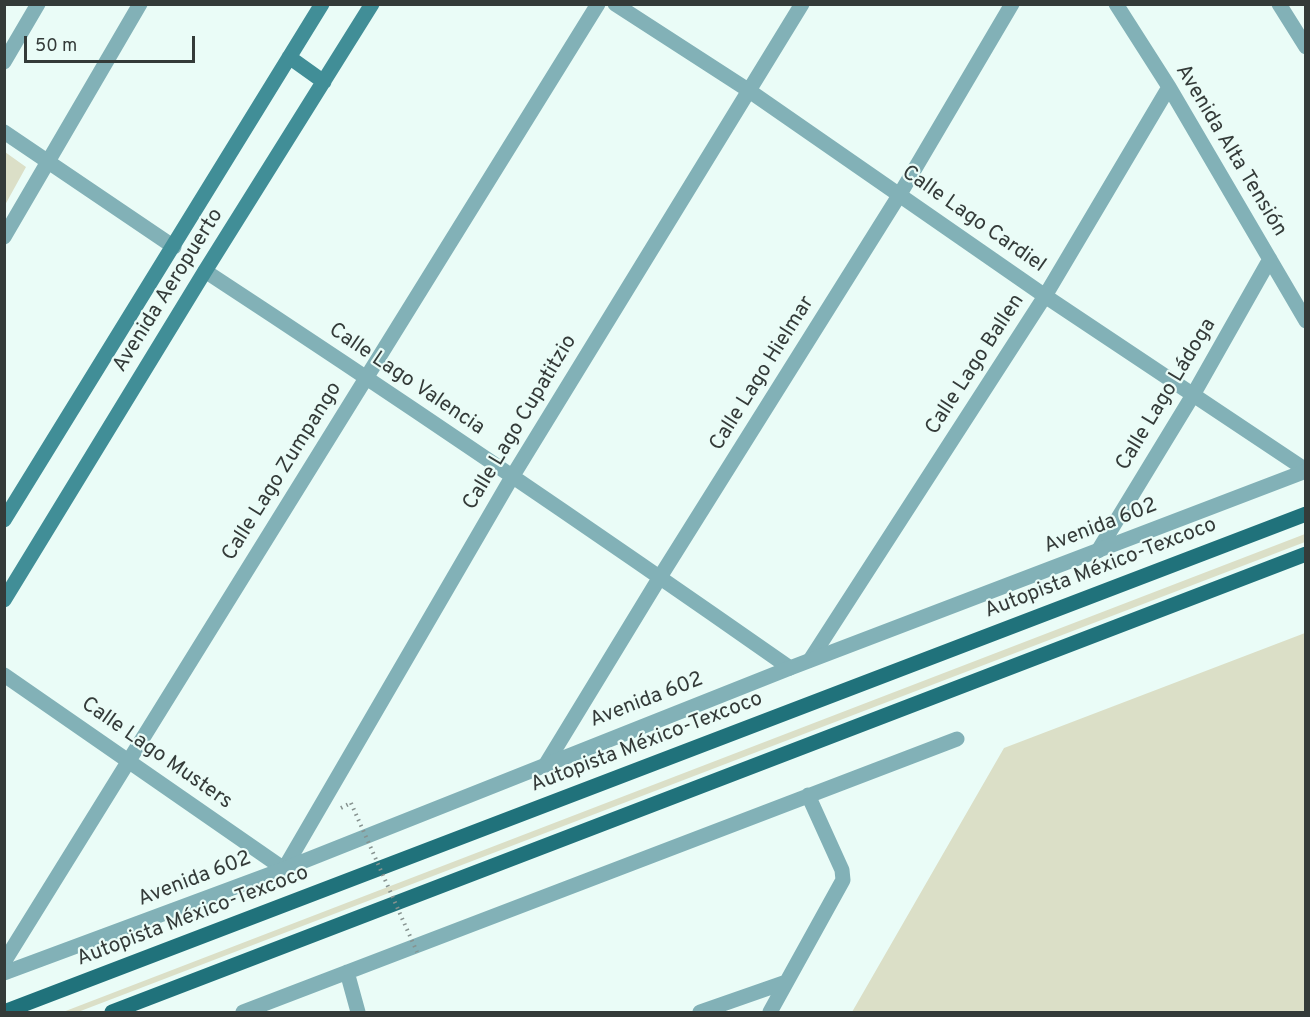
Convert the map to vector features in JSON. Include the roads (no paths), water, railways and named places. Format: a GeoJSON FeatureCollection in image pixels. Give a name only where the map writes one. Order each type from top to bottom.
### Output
{"type":"FeatureCollection","features":[{"type":"Feature","properties":{"kind":"main road","name":"Avenida Aeropuerto"},"geometry":{"type":"LineString","coordinates":[[4,520],[322,4]]}},
{"type":"Feature","properties":{"kind":"main road","name":"Avenida Aeropuerto"},"geometry":{"type":"LineString","coordinates":[[4,600],[205,271],[372,4]]}},
{"type":"Feature","properties":{"kind":"main road"},"geometry":{"type":"LineString","coordinates":[[289,57],[324,82]]}},
{"type":"Feature","properties":{"kind":"main road","name":"Autopista México-Texcoco"},"geometry":{"type":"LineString","coordinates":[[4,1012],[1305,514]]}},
{"type":"Feature","properties":{"kind":"main road"},"geometry":{"type":"LineString","coordinates":[[112,1012],[1305,554]]}},
{"type":"Feature","properties":{"kind":"street"},"geometry":{"type":"LineString","coordinates":[[4,62],[38,4]]}},
{"type":"Feature","properties":{"kind":"street"},"geometry":{"type":"LineString","coordinates":[[4,237],[140,4]]}},
{"type":"Feature","properties":{"kind":"street","name":"Calle Lago Zumpango"},"geometry":{"type":"LineString","coordinates":[[4,962],[597,4]]}},
{"type":"Feature","properties":{"kind":"street","name":"Calle Lago Cardiel"},"geometry":{"type":"LineString","coordinates":[[615,4],[748,90],[1045,296],[1305,470]]}},
{"type":"Feature","properties":{"kind":"street","name":"Calle Lago Cupatitzio"},"geometry":{"type":"LineString","coordinates":[[284,869],[512,477],[801,4]]}},
{"type":"Feature","properties":{"kind":"street","name":"Calle Lago Hielmar"},"geometry":{"type":"LineString","coordinates":[[546,764],[660,577],[900,194],[1012,4]]}},
{"type":"Feature","properties":{"kind":"street","name":"Avenida Alta Tensión"},"geometry":{"type":"LineString","coordinates":[[1116,4],[1169,87],[1305,321]]}},
{"type":"Feature","properties":{"kind":"street"},"geometry":{"type":"LineString","coordinates":[[1279,4],[1305,47]]}},
{"type":"Feature","properties":{"kind":"street","name":"Calle Lago Ballen"},"geometry":{"type":"LineString","coordinates":[[810,660],[1045,296],[1169,87]]}},
{"type":"Feature","properties":{"kind":"street"},"geometry":{"type":"LineString","coordinates":[[4,132],[174,247]]}},
{"type":"Feature","properties":{"kind":"street","name":"Calle Lago Ládoga"},"geometry":{"type":"LineString","coordinates":[[1098,551],[1193,395],[1270,259]]}},
{"type":"Feature","properties":{"kind":"street","name":"Calle Lago Valencia"},"geometry":{"type":"LineString","coordinates":[[205,271],[367,377],[790,668]]}},
{"type":"Feature","properties":{"kind":"street","name":"Avenida 602"},"geometry":{"type":"LineString","coordinates":[[4,974],[284,869],[810,660],[1305,470]]}},
{"type":"Feature","properties":{"kind":"street","name":"Calle Lago Musters"},"geometry":{"type":"LineString","coordinates":[[4,675],[284,869]]}},
{"type":"Feature","properties":{"kind":"street"},"geometry":{"type":"LineString","coordinates":[[243,1012],[957,739]]}},
{"type":"Feature","properties":{"kind":"street"},"geometry":{"type":"LineString","coordinates":[[770,1012],[843,880],[842,870],[808,795]]}},
{"type":"Feature","properties":{"kind":"street"},"geometry":{"type":"LineString","coordinates":[[347,972],[358,1012]]}},
{"type":"Feature","properties":{"kind":"street"},"geometry":{"type":"LineString","coordinates":[[700,1012],[786,982]]}}]}
